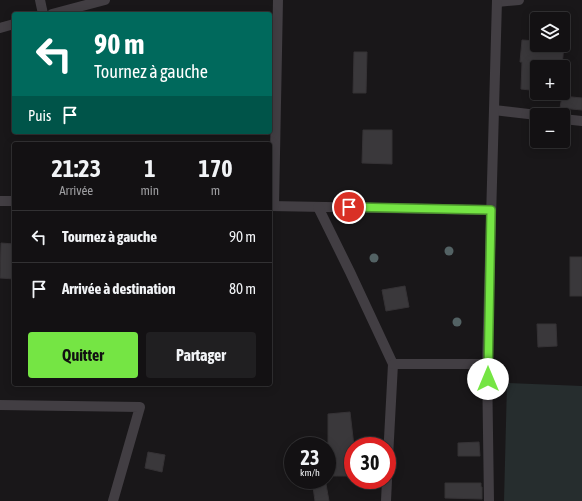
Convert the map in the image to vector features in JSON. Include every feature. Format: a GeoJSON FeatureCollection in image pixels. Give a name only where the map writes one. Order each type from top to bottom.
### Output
{"type":"FeatureCollection","features":[{"type":"Feature","properties":{"kind":"street"},"geometry":{"type":"LineString","coordinates":[[40,0],[43,12]]}},
{"type":"Feature","properties":{"kind":"street"},"geometry":{"type":"LineString","coordinates":[[60,12],[105,0]]}},
{"type":"Feature","properties":{"kind":"street"},"geometry":{"type":"LineString","coordinates":[[278,0],[272,206],[491,210]]}},
{"type":"Feature","properties":{"kind":"street"},"geometry":{"type":"LineString","coordinates":[[489,501],[487,364],[497,1],[519,0]]}},
{"type":"Feature","properties":{"kind":"street"},"geometry":{"type":"LineString","coordinates":[[0,28],[12,25]]}},
{"type":"Feature","properties":{"kind":"street"},"geometry":{"type":"LineString","coordinates":[[494,110],[530,115]]}},
{"type":"Feature","properties":{"kind":"street"},"geometry":{"type":"LineString","coordinates":[[570,120],[582,121]]}},
{"type":"Feature","properties":{"kind":"street"},"geometry":{"type":"LineString","coordinates":[[0,201],[12,201]]}},
{"type":"Feature","properties":{"kind":"street"},"geometry":{"type":"LineString","coordinates":[[318,207],[393,364],[389,437]]}},
{"type":"Feature","properties":{"kind":"street"},"geometry":{"type":"LineString","coordinates":[[393,364],[487,364]]}},
{"type":"Feature","properties":{"kind":"street"},"geometry":{"type":"LineString","coordinates":[[0,405],[140,407],[113,501]]}},
{"type":"Feature","properties":{"kind":"street"},"geometry":{"type":"LineString","coordinates":[[386,501],[387,489]]}},
{"type":"Feature","properties":{"kind":"shaded area"},"geometry":{"type":"Polygon","coordinates":[[[507,383],[582,386],[582,501],[504,501],[507,383]]]}},
{"type":"Feature","properties":{"kind":"building"},"geometry":{"type":"Polygon","coordinates":[[[522,40],[530,41],[530,52],[563,52],[563,60],[530,60],[530,90],[521,89],[522,62],[520,62],[522,40]]]}},
{"type":"Feature","properties":{"kind":"building"},"geometry":{"type":"Polygon","coordinates":[[[354,52],[367,52],[366,93],[353,93],[354,52]]]}},
{"type":"Feature","properties":{"kind":"building"},"geometry":{"type":"Polygon","coordinates":[[[570,97],[582,98],[582,110],[560,108],[561,100],[570,100],[570,97]]]}},
{"type":"Feature","properties":{"kind":"building"},"geometry":{"type":"Polygon","coordinates":[[[363,130],[392,130],[392,164],[362,163],[363,130]]]}},
{"type":"Feature","properties":{"kind":"building"},"geometry":{"type":"Polygon","coordinates":[[[1,243],[12,244],[12,279],[0,278],[1,243]]]}},
{"type":"Feature","properties":{"kind":"building"},"geometry":{"type":"Polygon","coordinates":[[[570,257],[582,257],[582,296],[570,296],[570,257]]]}},
{"type":"Feature","properties":{"kind":"building"},"geometry":{"type":"Polygon","coordinates":[[[405,286],[409,307],[386,311],[382,290],[405,286]]]}},
{"type":"Feature","properties":{"kind":"building"},"geometry":{"type":"Polygon","coordinates":[[[537,324],[556,324],[557,346],[538,347],[537,324]]]}},
{"type":"Feature","properties":{"kind":"building"},"geometry":{"type":"Polygon","coordinates":[[[350,412],[353,437],[344,437],[344,476],[336,476],[336,437],[328,437],[328,414],[350,412]]]}},
{"type":"Feature","properties":{"kind":"building"},"geometry":{"type":"Polygon","coordinates":[[[479,442],[480,456],[458,456],[458,443],[479,442]]]}},
{"type":"Feature","properties":{"kind":"building"},"geometry":{"type":"Polygon","coordinates":[[[148,452],[165,455],[162,472],[145,468],[148,452]]]}},
{"type":"Feature","properties":{"kind":"building"},"geometry":{"type":"Polygon","coordinates":[[[445,483],[481,483],[482,499],[445,498],[445,483]]]}},
{"type":"Feature","properties":{"kind":"building"},"geometry":{"type":"Polygon","coordinates":[[[313,489],[327,489],[329,501],[315,501],[313,489]]]}},
{"type":"Feature","properties":{"kind":"route"},"geometry":{"type":"LineString","coordinates":[[349,207],[491,210],[487,364],[488,379]]}}]}
